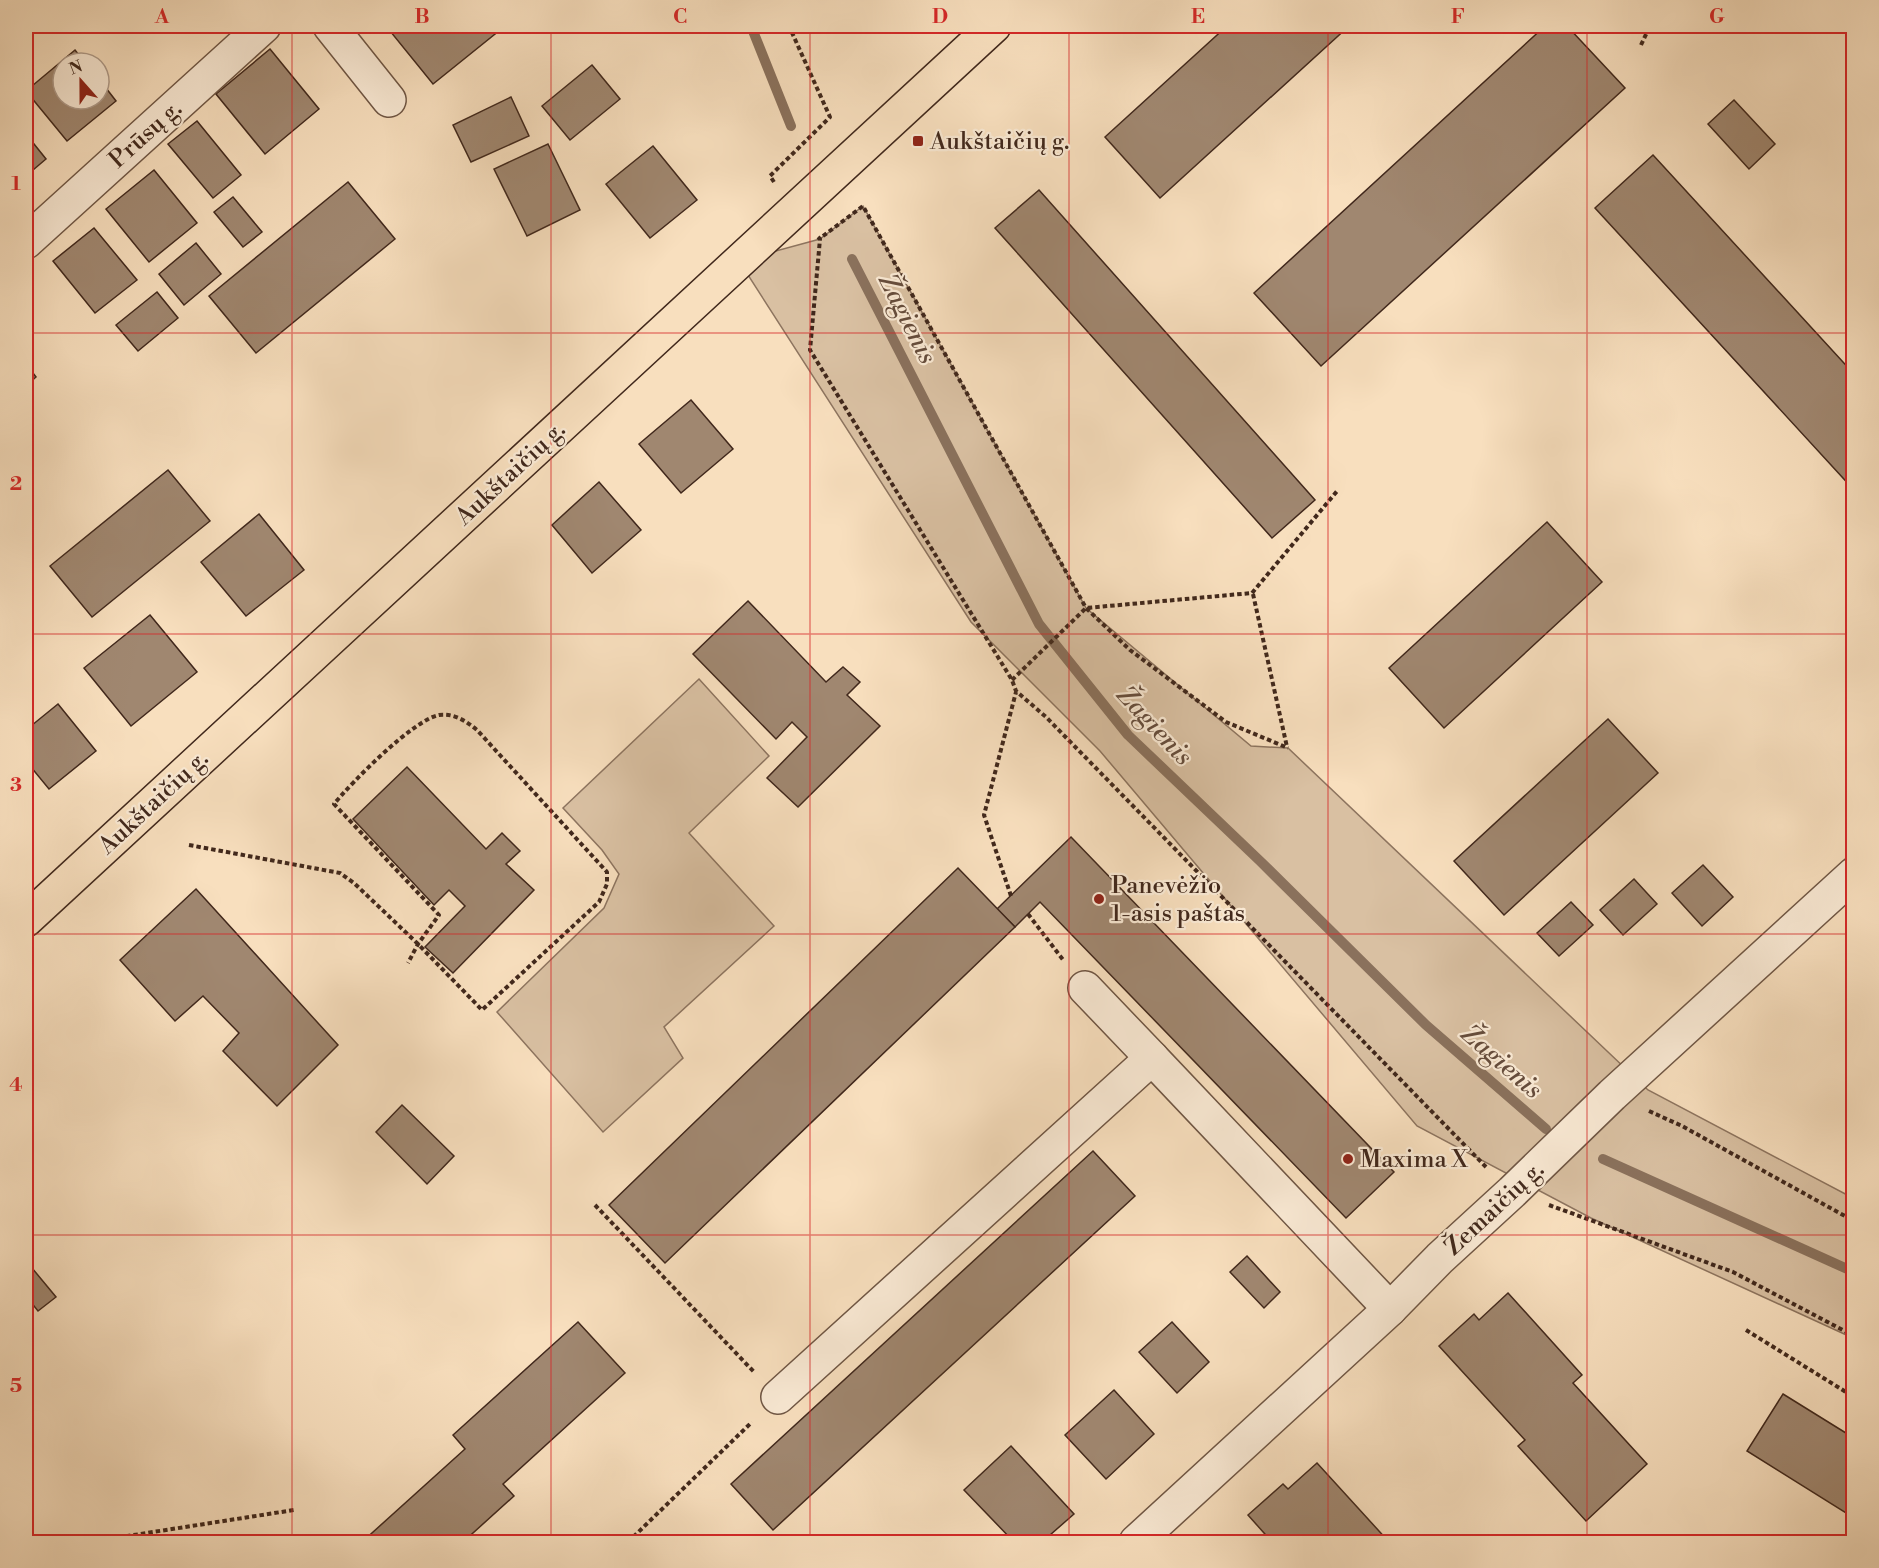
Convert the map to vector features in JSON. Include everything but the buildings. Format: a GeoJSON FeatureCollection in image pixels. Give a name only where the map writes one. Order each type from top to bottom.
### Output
{"type":"FeatureCollection","features":[{"type":"Feature","properties":{"kind":"main road","name":"Aukštaičių g."},"geometry":{"type":"LineString","coordinates":[[26,920],[994,26]]}},
{"type":"Feature","properties":{"kind":"street","name":"Prūsų g."},"geometry":{"type":"LineString","coordinates":[[26,242],[264,26]]}},
{"type":"Feature","properties":{"kind":"street"},"geometry":{"type":"LineString","coordinates":[[330,26],[389,100]]}},
{"type":"Feature","properties":{"kind":"street","name":"Žemaičių g."},"geometry":{"type":"LineString","coordinates":[[1136,1542],[1390,1309],[1440,1258],[1612,1095],[1854,874]]}},
{"type":"Feature","properties":{"kind":"street"},"geometry":{"type":"LineString","coordinates":[[1084,988],[1390,1309]]}},
{"type":"Feature","properties":{"kind":"street"},"geometry":{"type":"LineString","coordinates":[[778,1397],[1152,1058]]}},
{"type":"Feature","properties":{"kind":"path"},"geometry":{"type":"LineString","coordinates":[[770,176],[830,117],[789,26]]}},
{"type":"Feature","properties":{"kind":"path"},"geometry":{"type":"LineString","coordinates":[[1641,45],[1650,26]]}},
{"type":"Feature","properties":{"kind":"path"},"geometry":{"type":"LineString","coordinates":[[1252,593],[1288,748],[1226,722],[1130,650],[1086,608],[862,206],[820,239],[810,350],[1012,680],[1016,691],[1046,717],[1417,1098],[1512,1192],[1733,1272],[1854,1335]]}},
{"type":"Feature","properties":{"kind":"path"},"geometry":{"type":"LineString","coordinates":[[1012,680],[1086,608],[1252,593],[1338,490]]}},
{"type":"Feature","properties":{"kind":"path"},"geometry":{"type":"LineString","coordinates":[[1011,896],[984,816],[1016,691]]}},
{"type":"Feature","properties":{"kind":"path"},"geometry":{"type":"LineString","coordinates":[[189,845],[340,873],[354,883],[418,944],[482,1010],[599,902],[607,885],[607,872],[477,730],[463,719],[442,715],[432,717],[401,737],[334,804],[439,915],[418,944],[408,963]]}},
{"type":"Feature","properties":{"kind":"path"},"geometry":{"type":"LineString","coordinates":[[1028,914],[1084,988]]}},
{"type":"Feature","properties":{"kind":"path"},"geometry":{"type":"LineString","coordinates":[[1612,1095],[1682,1126],[1854,1221]]}},
{"type":"Feature","properties":{"kind":"path"},"geometry":{"type":"LineString","coordinates":[[595,1205],[778,1397],[628,1542]]}},
{"type":"Feature","properties":{"kind":"path"},"geometry":{"type":"LineString","coordinates":[[1746,1330],[1854,1397]]}},
{"type":"Feature","properties":{"kind":"path"},"geometry":{"type":"LineString","coordinates":[[89,1542],[294,1510]]}},
{"type":"Feature","properties":{"kind":"shaded area"},"geometry":{"type":"Polygon","coordinates":[[[863,206],[1086,608],[1251,746],[1288,748],[1648,1090],[1853,1198],[1853,1338],[1591,1218],[1417,1126],[1100,751],[971,622],[739,261],[820,239],[863,206]]]}},
{"type":"Feature","properties":{"kind":"shaded area"},"geometry":{"type":"Polygon","coordinates":[[[699,679],[769,756],[689,833],[774,926],[664,1027],[683,1058],[603,1132],[497,1012],[604,908],[619,874],[602,850],[563,808],[699,679]]]}},
{"type":"Feature","properties":{"kind":"waterway","name":"Žagienis"},"geometry":{"type":"LineString","coordinates":[[751,26],[791,126]]}},
{"type":"Feature","properties":{"kind":"waterway","name":"Žagienis"},"geometry":{"type":"LineString","coordinates":[[852,259],[1039,624],[1128,735],[1426,1025],[1546,1129]]}},
{"type":"Feature","properties":{"kind":"waterway","name":"Žagienis"},"geometry":{"type":"LineString","coordinates":[[1603,1159],[1854,1272]]}},
{"type":"Feature","properties":{"kind":"place","name":"Aukštaičių g."},"geometry":{"type":"Point","coordinates":[918,141]}},
{"type":"Feature","properties":{"kind":"place","name":"Panevėžio 1-asis paštas"},"geometry":{"type":"Point","coordinates":[1099,899]}},
{"type":"Feature","properties":{"kind":"place","name":"Maxima X"},"geometry":{"type":"Point","coordinates":[1348,1159]}}]}
